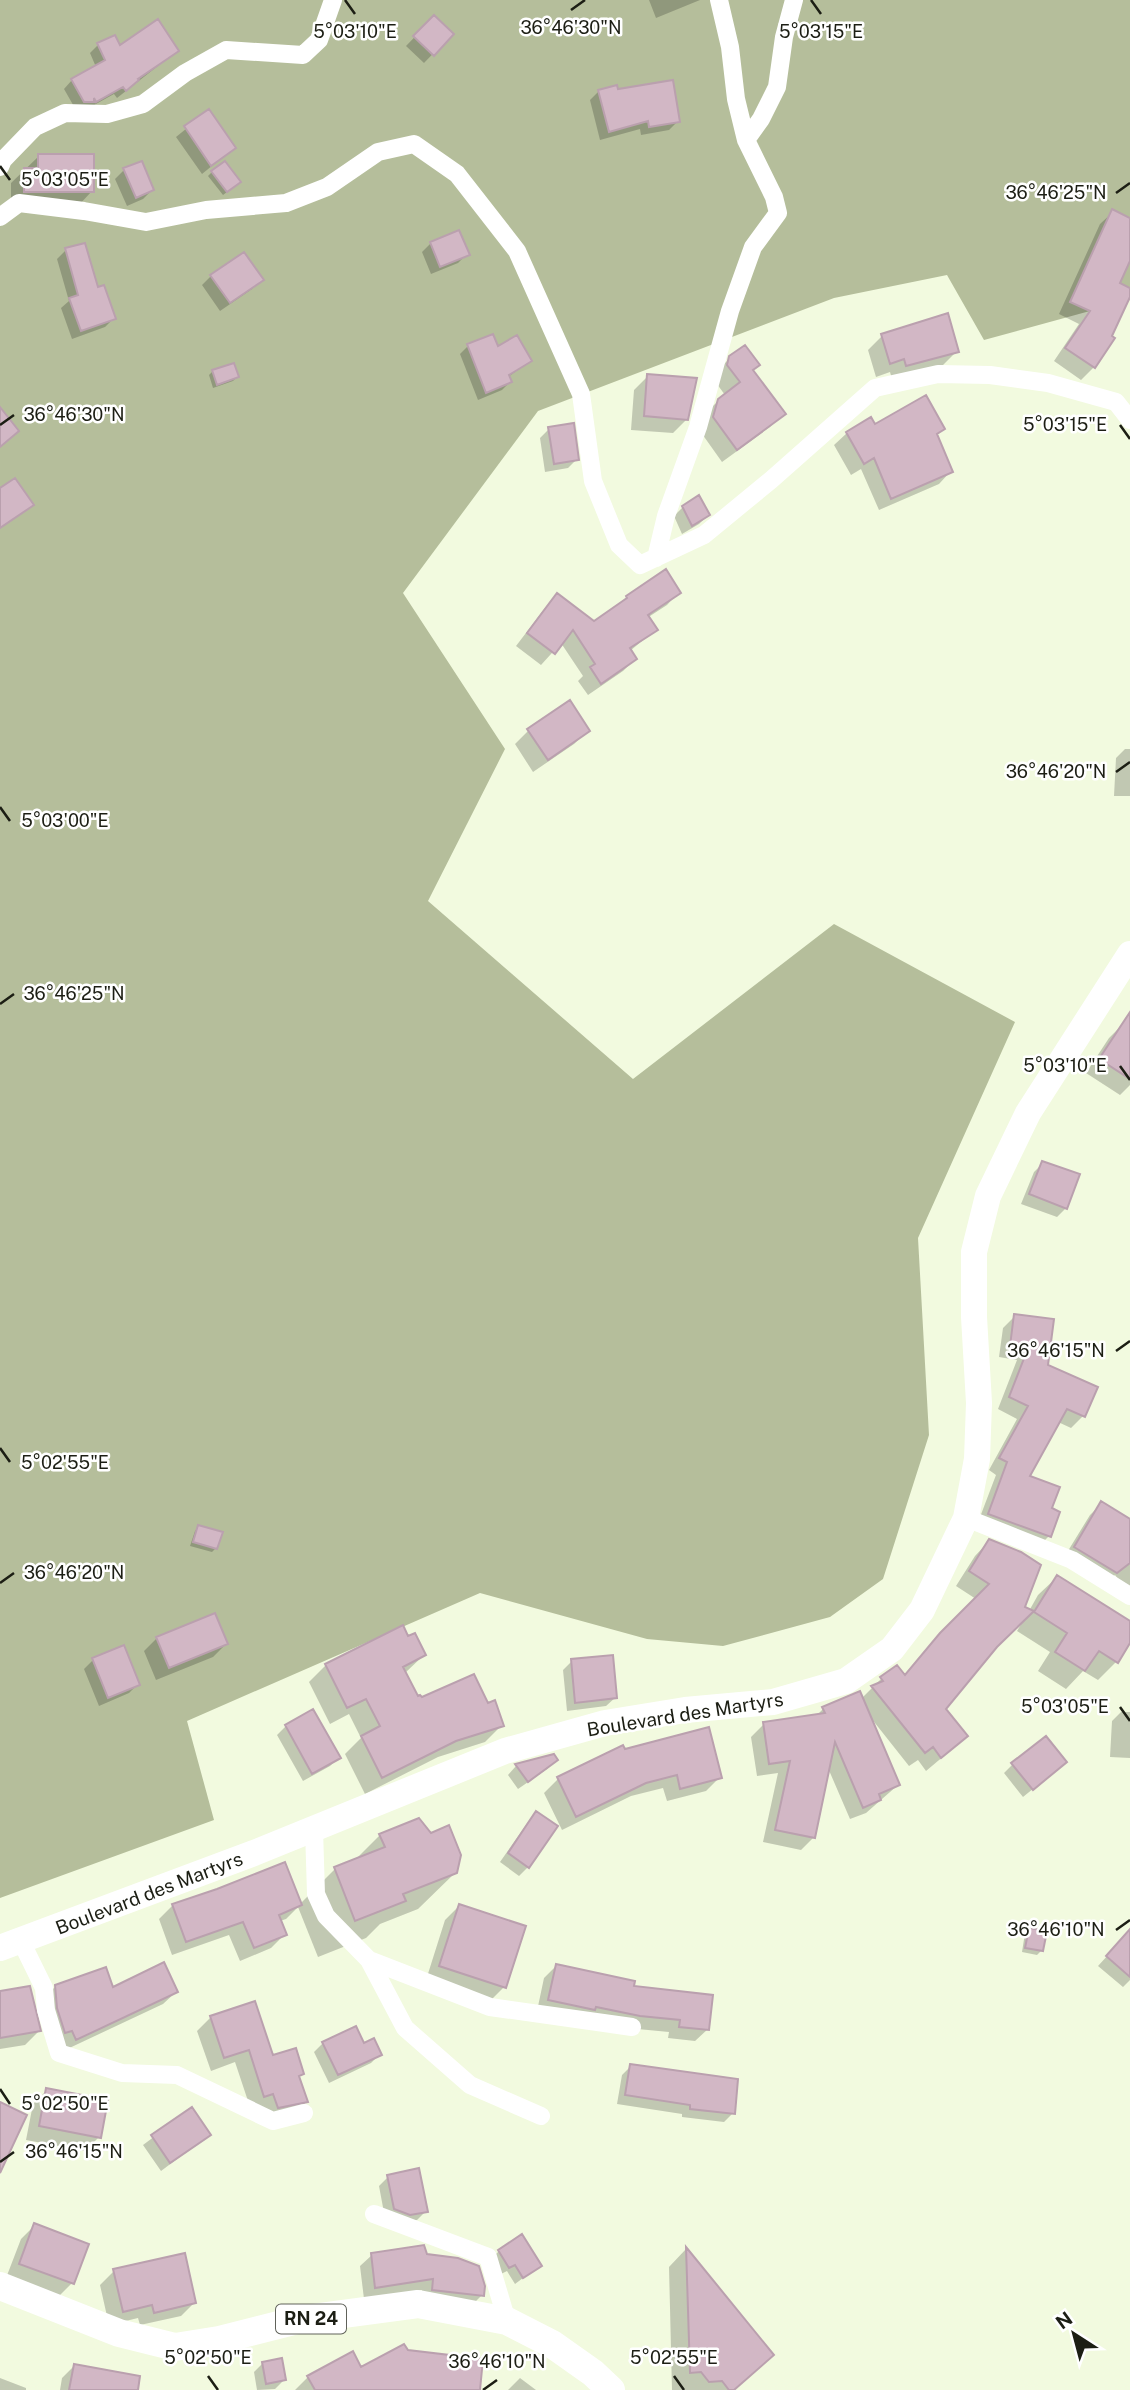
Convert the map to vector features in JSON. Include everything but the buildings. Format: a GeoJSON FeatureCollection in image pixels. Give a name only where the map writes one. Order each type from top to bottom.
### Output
{"type":"FeatureCollection","features":[{"type":"Feature","properties":{"kind":"main road","name":"Boulevard des Martyrs"},"geometry":{"type":"LineString","coordinates":[[10,1945],[314,1829],[505,1751],[605,1723],[685,1710],[773,1702],[845,1681],[891,1649],[922,1610],[966,1515],[977,1459],[978,1436],[974,1252],[988,1196],[1028,1113],[1130,954]]}},
{"type":"Feature","properties":{"kind":"main road","name":"RN 24"},"geometry":{"type":"LineString","coordinates":[[0,2286],[119,2333],[176,2347],[219,2340],[298,2320],[418,2304],[507,2321],[552,2344],[593,2373],[611,2390]]}},
{"type":"Feature","properties":{"kind":"street"},"geometry":{"type":"LineString","coordinates":[[0,167],[35,127],[65,113],[107,114],[143,104],[185,73],[226,50],[303,54],[319,40],[333,0]]}},
{"type":"Feature","properties":{"kind":"street"},"geometry":{"type":"LineString","coordinates":[[656,558],[666,516],[698,427],[730,312],[753,247],[778,213],[774,197],[746,140],[719,0]]}},
{"type":"Feature","properties":{"kind":"street"},"geometry":{"type":"LineString","coordinates":[[746,140],[761,119],[777,87],[784,37],[794,0]]}},
{"type":"Feature","properties":{"kind":"street"},"geometry":{"type":"LineString","coordinates":[[0,217],[19,203],[146,222],[206,210],[286,203],[327,187],[378,152],[414,144],[457,174],[517,251],[581,394],[593,481],[619,545],[640,565],[704,535],[875,388],[938,374],[990,374],[1048,383],[1116,402],[1130,420]]}},
{"type":"Feature","properties":{"kind":"street"},"geometry":{"type":"LineString","coordinates":[[966,1515],[1072,1560],[1130,1597]]}},
{"type":"Feature","properties":{"kind":"street"},"geometry":{"type":"LineString","coordinates":[[314,1829],[316,1894],[326,1916],[369,1960],[405,2028],[470,2085],[541,2116]]}},
{"type":"Feature","properties":{"kind":"street"},"geometry":{"type":"LineString","coordinates":[[10,1945],[44,1988],[46,2010],[59,2053],[122,2073],[177,2076],[273,2121],[304,2113]]}},
{"type":"Feature","properties":{"kind":"street"},"geometry":{"type":"LineString","coordinates":[[369,1960],[490,2007],[632,2027]]}},
{"type":"Feature","properties":{"kind":"street"},"geometry":{"type":"LineString","coordinates":[[374,2214],[488,2257],[507,2321]]}},
{"type":"Feature","properties":{"kind":"green space"},"geometry":{"type":"Polygon","coordinates":[[[0,0],[1130,0],[1130,300],[984,340],[947,275],[834,298],[538,411],[403,593],[505,749],[428,901],[633,1079],[834,924],[1015,1022],[918,1238],[929,1435],[883,1579],[830,1617],[723,1646],[647,1639],[480,1593],[187,1721],[214,1820],[0,1898],[0,0]]]}}]}
